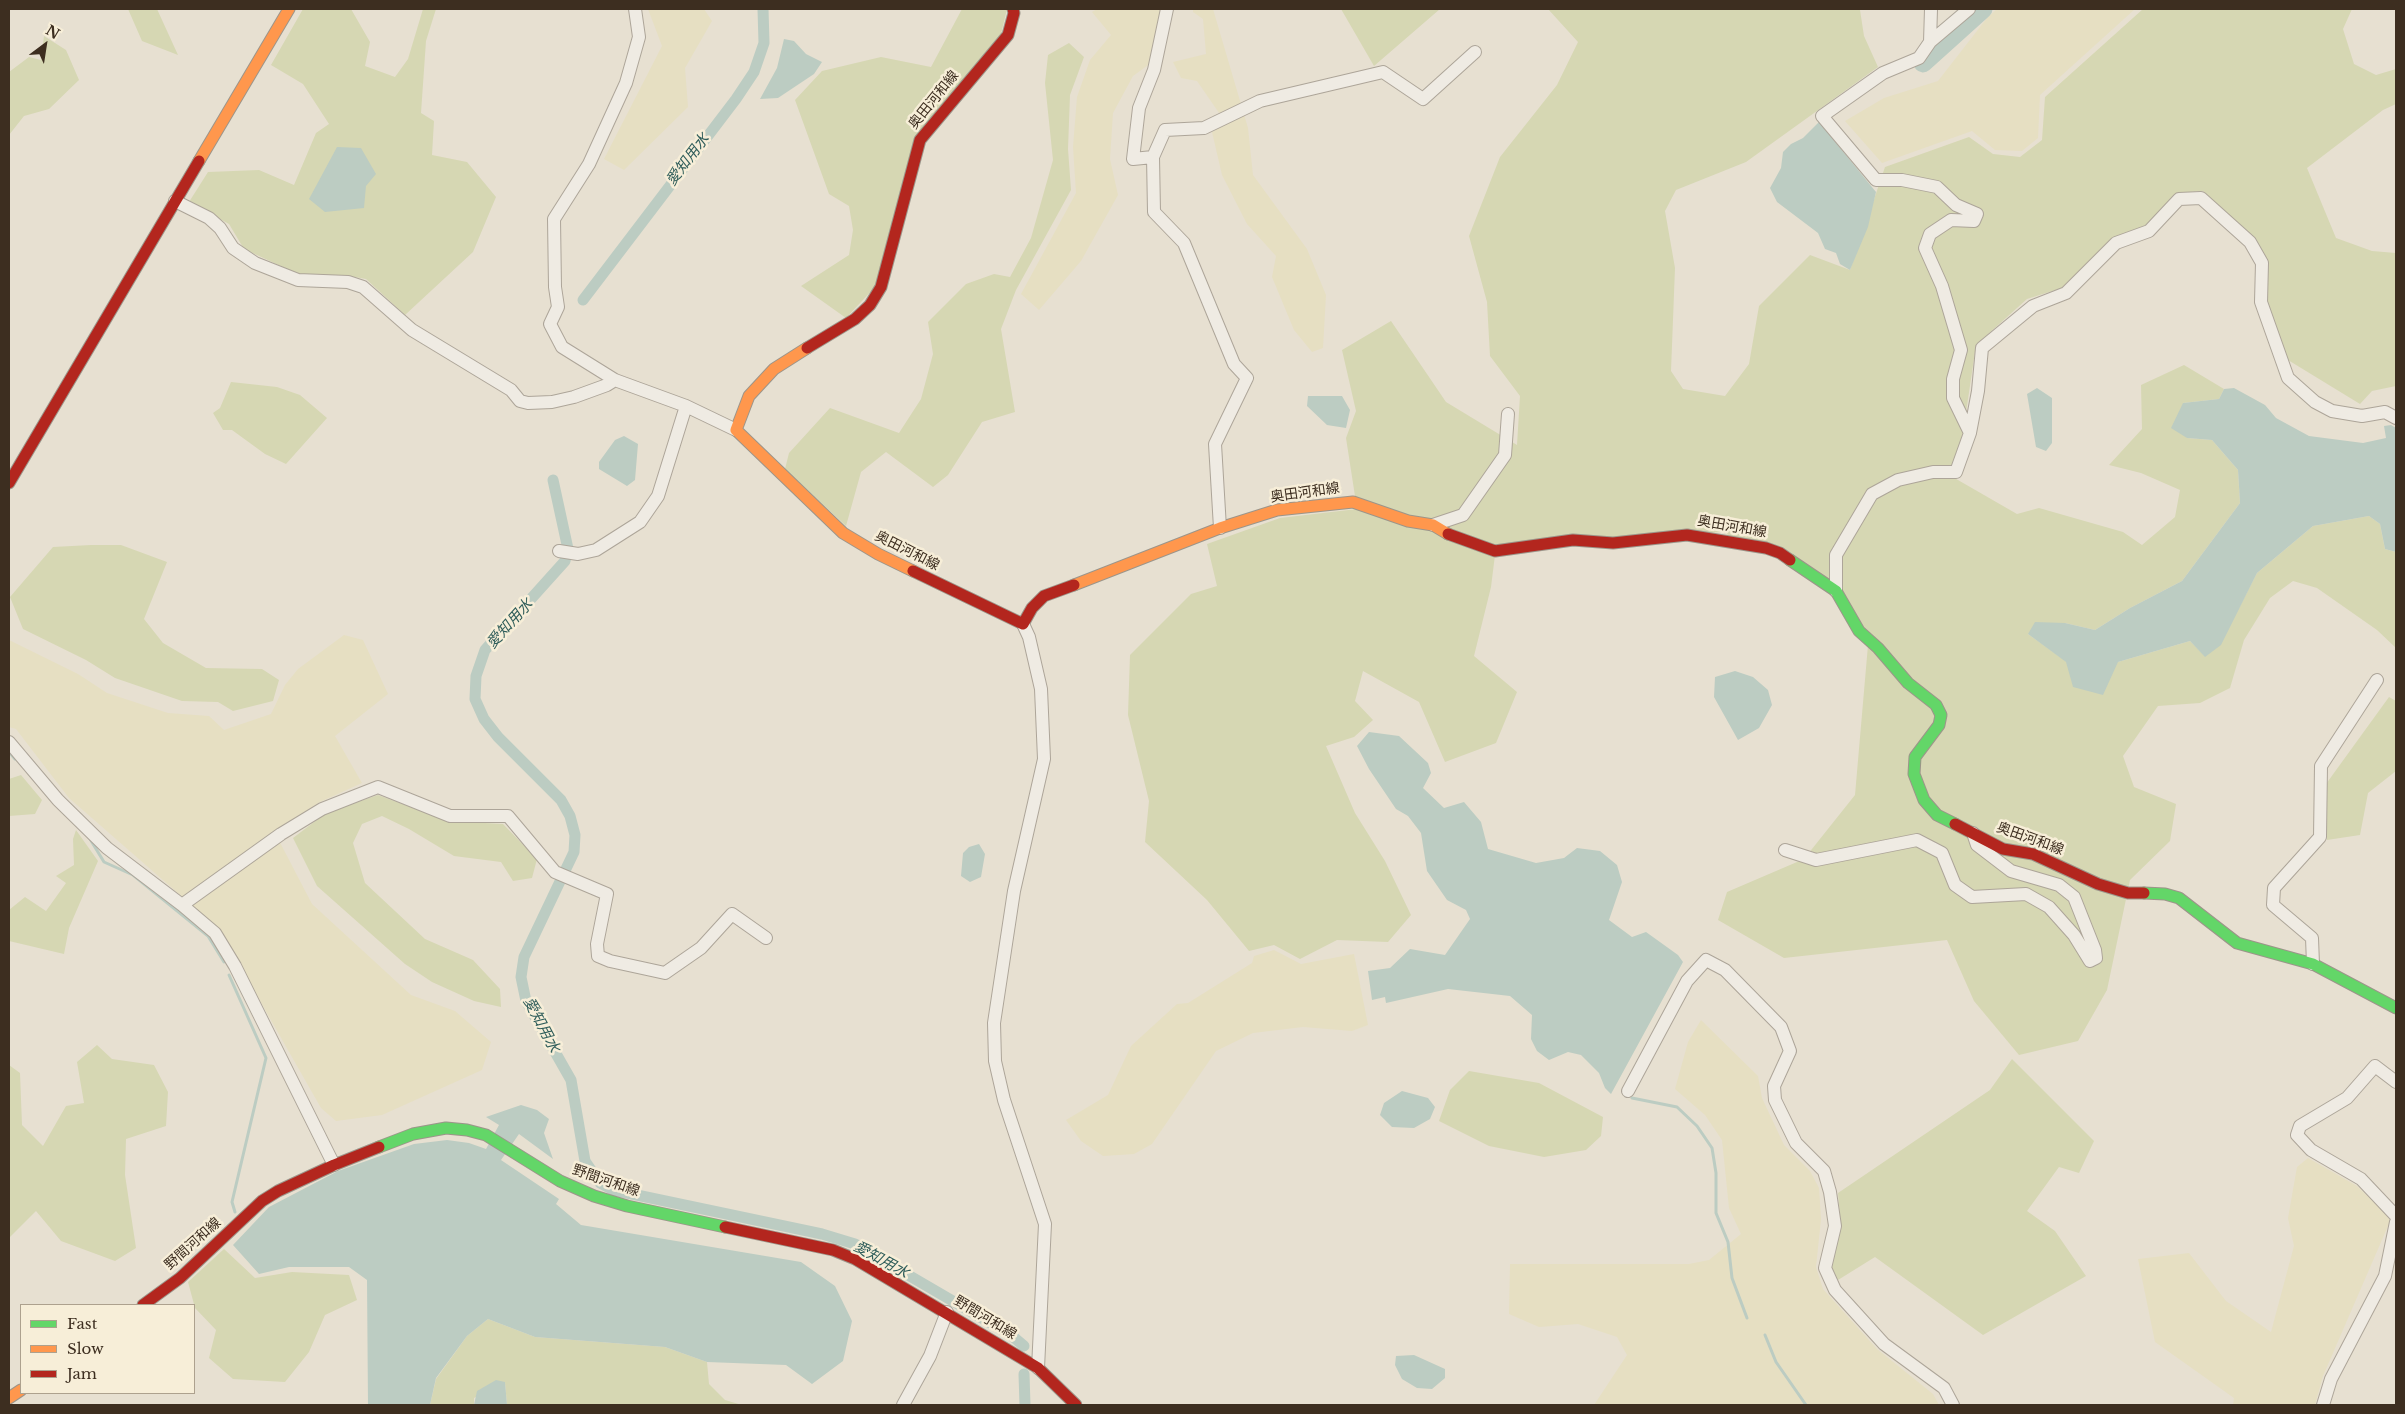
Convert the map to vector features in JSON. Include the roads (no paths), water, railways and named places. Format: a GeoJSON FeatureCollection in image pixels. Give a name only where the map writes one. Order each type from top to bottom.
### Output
{"type":"FeatureCollection","features":[{"type":"Feature","properties":{"kind":"main road"},"geometry":{"type":"LineString","coordinates":[[9,483],[289,9]]}},
{"type":"Feature","properties":{"kind":"main road","name":"奥田河和線"},"geometry":{"type":"LineString","coordinates":[[1013,9],[1014,13],[1008,35],[920,140],[881,287],[870,305],[855,319],[774,369],[749,396],[736,430],[844,533],[878,554],[1023,624],[1032,608],[1044,596],[1220,528],[1278,510],[1353,502],[1408,521],[1433,524],[1455,538],[1494,551],[1573,540],[1613,543],[1687,535],[1721,539],[1780,553],[1836,591],[1859,631],[1878,648],[1908,683],[1936,706],[1940,715],[1939,725],[1915,757],[1914,774],[1924,800],[1937,815],[2003,848],[2033,854],[2098,884],[2128,893],[2165,894],[2179,898],[2237,943],[2253,949],[2313,964],[2396,1008]]}},
{"type":"Feature","properties":{"kind":"main road","name":"野間河和線"},"geometry":{"type":"LineString","coordinates":[[144,1304],[180,1278],[262,1201],[278,1191],[334,1165],[413,1134],[446,1128],[486,1134],[560,1181],[594,1196],[627,1206],[833,1250],[855,1259],[947,1312],[1038,1368],[1076,1405]]}},
{"type":"Feature","properties":{"kind":"main road"},"geometry":{"type":"LineString","coordinates":[[9,1398],[20,1391]]}},
{"type":"Feature","properties":{"kind":"street"},"geometry":{"type":"LineString","coordinates":[[635,9],[639,37],[626,83],[589,164],[554,219],[555,287],[558,307],[550,324],[562,347],[614,380],[686,406],[736,430]]}},
{"type":"Feature","properties":{"kind":"street"},"geometry":{"type":"LineString","coordinates":[[1152,157],[1133,159],[1139,108],[1154,70],[1168,9]]}},
{"type":"Feature","properties":{"kind":"street"},"geometry":{"type":"LineString","coordinates":[[1930,42],[1932,9]]}},
{"type":"Feature","properties":{"kind":"street"},"geometry":{"type":"LineString","coordinates":[[1969,9],[1930,42],[1919,58],[1883,73],[1822,116],[1876,180],[1902,180],[1936,187],[1956,205],[1977,214],[1974,221],[1951,220],[1930,234],[1925,248],[1942,286],[1961,350],[1953,379],[1953,398],[1970,433]]}},
{"type":"Feature","properties":{"kind":"street"},"geometry":{"type":"LineString","coordinates":[[1220,528],[1215,444],[1247,378],[1234,364],[1184,242],[1154,212],[1152,157],[1165,130],[1204,128],[1260,101],[1384,72],[1423,99],[1475,52]]}},
{"type":"Feature","properties":{"kind":"street"},"geometry":{"type":"LineString","coordinates":[[1836,591],[1836,555],[1872,494],[1898,480],[1933,472],[1956,472],[1970,433],[1978,391],[1982,348],[2033,306],[2066,293],[2116,243],[2150,231],[2179,199],[2200,198],[2250,242],[2262,263],[2261,302],[2288,378],[2315,402],[2332,411],[2362,416],[2385,412],[2396,418]]}},
{"type":"Feature","properties":{"kind":"street"},"geometry":{"type":"LineString","coordinates":[[175,201],[209,218],[216,224],[233,248],[255,263],[298,280],[348,282],[363,286],[412,330],[511,390],[520,401],[528,403],[552,402],[574,397],[607,385],[614,380]]}},
{"type":"Feature","properties":{"kind":"street"},"geometry":{"type":"LineString","coordinates":[[559,551],[578,554],[596,550],[640,522],[658,496],[686,406]]}},
{"type":"Feature","properties":{"kind":"street"},"geometry":{"type":"LineString","coordinates":[[1433,524],[1462,514],[1505,455],[1508,414]]}},
{"type":"Feature","properties":{"kind":"street"},"geometry":{"type":"LineString","coordinates":[[1023,624],[1029,637],[1041,689],[1044,759],[1014,891],[994,1023],[995,1062],[1004,1100],[1045,1224],[1038,1368]]}},
{"type":"Feature","properties":{"kind":"street"},"geometry":{"type":"LineString","coordinates":[[2313,964],[2312,938],[2273,905],[2274,888],[2320,837],[2321,766],[2377,680]]}},
{"type":"Feature","properties":{"kind":"street"},"geometry":{"type":"LineString","coordinates":[[9,742],[14,745],[58,800],[107,848],[182,905],[215,933],[235,966],[334,1165]]}},
{"type":"Feature","properties":{"kind":"street"},"geometry":{"type":"LineString","coordinates":[[182,905],[281,834],[322,809],[378,787],[450,816],[508,816],[555,872],[607,894],[597,944],[598,956],[610,961],[665,973],[701,948],[732,914],[766,938]]}},
{"type":"Feature","properties":{"kind":"street"},"geometry":{"type":"LineString","coordinates":[[1785,850],[1816,860],[1917,840],[1942,853],[1955,885],[1972,897],[2026,894],[2049,907],[2074,935],[2090,961],[2096,958],[2095,950],[2074,897],[2059,885],[2011,871],[1977,845],[1973,833]]}},
{"type":"Feature","properties":{"kind":"street"},"geometry":{"type":"LineString","coordinates":[[1628,1091],[1686,982],[1706,960],[1725,970],[1781,1027],[1790,1051],[1774,1086],[1775,1100],[1796,1143],[1824,1171],[1830,1192],[1835,1226],[1825,1268],[1835,1290],[1884,1344],[1944,1388],[1953,1405]]}},
{"type":"Feature","properties":{"kind":"street"},"geometry":{"type":"LineString","coordinates":[[2396,1082],[2375,1066],[2347,1098],[2300,1126],[2297,1135],[2310,1150],[2361,1179],[2396,1216]]}},
{"type":"Feature","properties":{"kind":"street"},"geometry":{"type":"LineString","coordinates":[[2323,1405],[2331,1379],[2385,1276],[2396,1222]]}},
{"type":"Feature","properties":{"kind":"street"},"geometry":{"type":"LineString","coordinates":[[903,1405],[930,1356],[947,1312]]}},
{"type":"Feature","properties":{"kind":"waterway","name":"愛知用水"},"geometry":{"type":"LineString","coordinates":[[583,300],[736,99],[754,72],[764,43],[763,9]]}},
{"type":"Feature","properties":{"kind":"waterway"},"geometry":{"type":"LineString","coordinates":[[1923,63],[1983,9]]}},
{"type":"Feature","properties":{"kind":"waterway","name":"愛知用水"},"geometry":{"type":"LineString","coordinates":[[553,480],[568,549],[565,561],[485,650],[476,676],[475,699],[484,719],[498,737],[561,800],[570,816],[575,835],[574,852],[524,957],[521,977],[526,1001],[571,1080],[585,1161],[600,1183],[613,1190],[822,1234],[855,1244],[1011,1335],[1024,1346]]}},
{"type":"Feature","properties":{"kind":"waterway"},"geometry":{"type":"LineString","coordinates":[[9,752],[15,759]]}},
{"type":"Feature","properties":{"kind":"waterway"},"geometry":{"type":"LineString","coordinates":[[90,839],[104,862],[133,875],[208,936],[224,962]]}},
{"type":"Feature","properties":{"kind":"waterway"},"geometry":{"type":"LineString","coordinates":[[229,975],[266,1058],[232,1202],[235,1212]]}},
{"type":"Feature","properties":{"kind":"waterway"},"geometry":{"type":"LineString","coordinates":[[1632,1098],[1677,1107],[1697,1126],[1712,1148],[1716,1173],[1716,1213],[1728,1242],[1732,1278],[1747,1318]]}},
{"type":"Feature","properties":{"kind":"waterway"},"geometry":{"type":"LineString","coordinates":[[1765,1335],[1776,1362],[1806,1405]]}},
{"type":"Feature","properties":{"kind":"waterway","name":"愛知用水"},"geometry":{"type":"LineString","coordinates":[[1024,1374],[1025,1405]]}}]}
